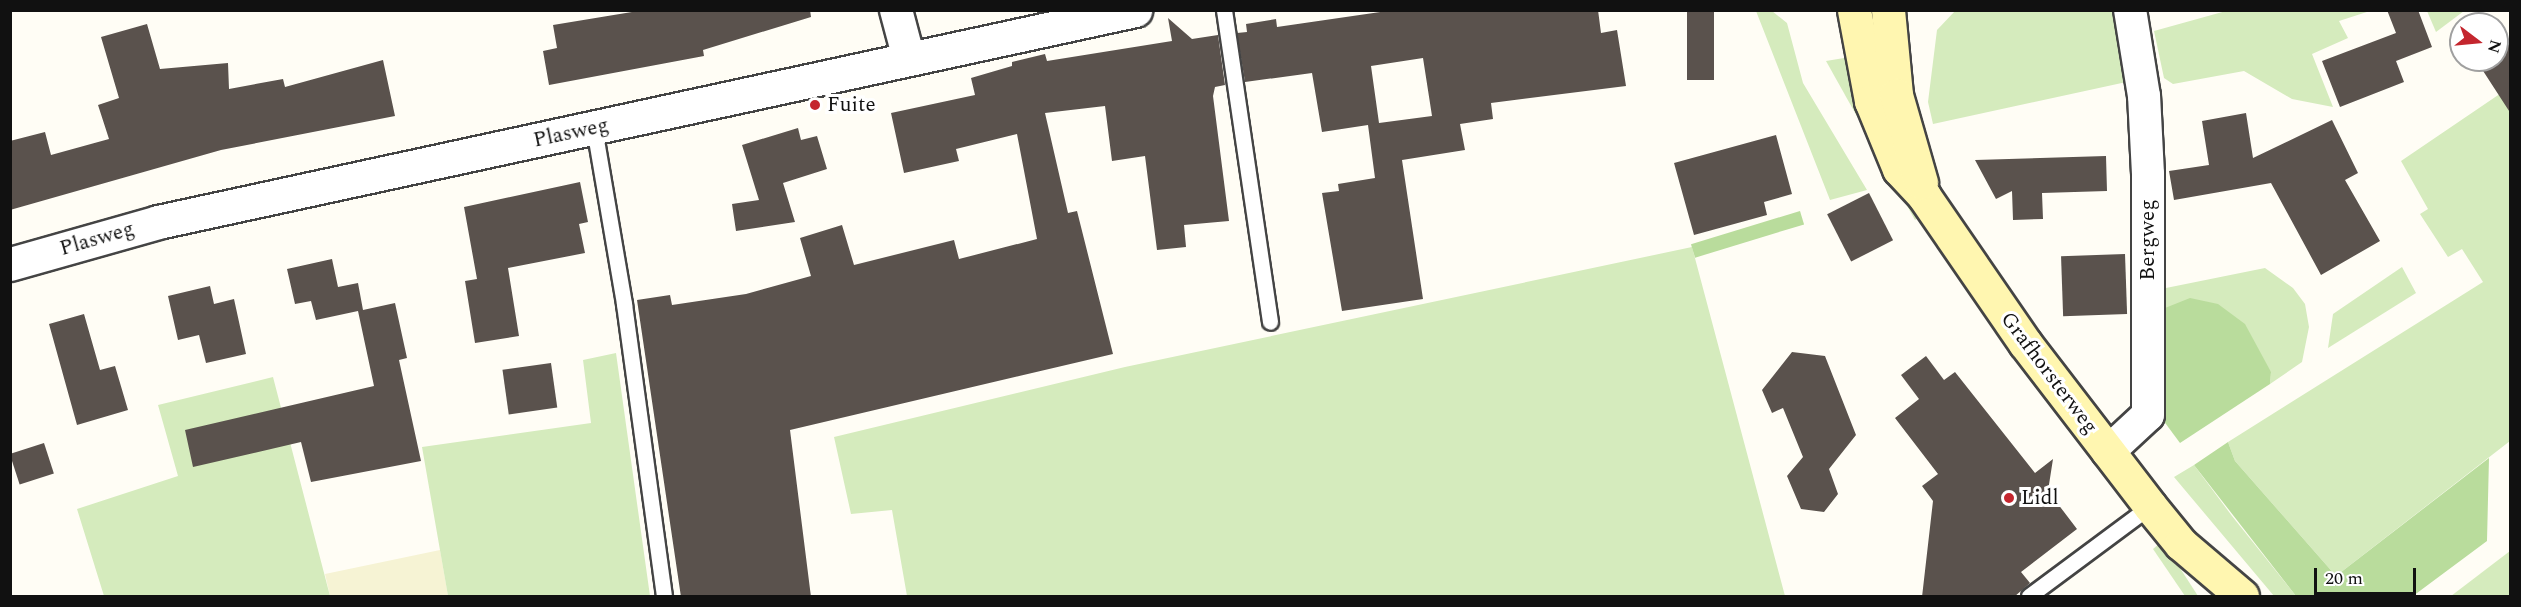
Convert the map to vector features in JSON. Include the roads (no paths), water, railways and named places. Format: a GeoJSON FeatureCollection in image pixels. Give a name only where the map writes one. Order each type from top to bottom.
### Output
{"type":"FeatureCollection","features":[{"type":"Feature","properties":{"kind":"main road","name":"Grafhorsterweg"},"geometry":{"type":"LineString","coordinates":[[1854,10],[1878,127],[1899,169],[1924,195],[1964,258],[2150,506],[2181,544],[2242,597]]}},
{"type":"Feature","properties":{"kind":"main road","name":"Grafhorsterweg"},"geometry":{"type":"LineString","coordinates":[[1888,10],[1896,95],[1924,195]]}},
{"type":"Feature","properties":{"kind":"main road","name":"Grafhorsterweg"},"geometry":{"type":"LineString","coordinates":[[2181,544],[2210,597]]}},
{"type":"Feature","properties":{"kind":"street"},"geometry":{"type":"LineString","coordinates":[[896,10],[909,59]]}},
{"type":"Feature","properties":{"kind":"street","name":"Plasweg"},"geometry":{"type":"LineString","coordinates":[[10,264],[169,219],[1135,10]]}},
{"type":"Feature","properties":{"kind":"street","name":"Bergweg"},"geometry":{"type":"LineString","coordinates":[[2108,452],[2148,415],[2148,174],[2144,96],[2130,10]]}},
{"type":"Feature","properties":{"kind":"lane"},"geometry":{"type":"LineString","coordinates":[[1224,10],[1270,322]]}},
{"type":"Feature","properties":{"kind":"lane"},"geometry":{"type":"LineString","coordinates":[[594,128],[624,304],[664,597]]}},
{"type":"Feature","properties":{"kind":"lane"},"geometry":{"type":"LineString","coordinates":[[2029,597],[2150,506]]}},
{"type":"Feature","properties":{"kind":"place","name":"Fuite"},"geometry":{"type":"Point","coordinates":[815,105]}},
{"type":"Feature","properties":{"kind":"place","name":"Lidl"},"geometry":{"type":"Point","coordinates":[2009,498]}}]}
